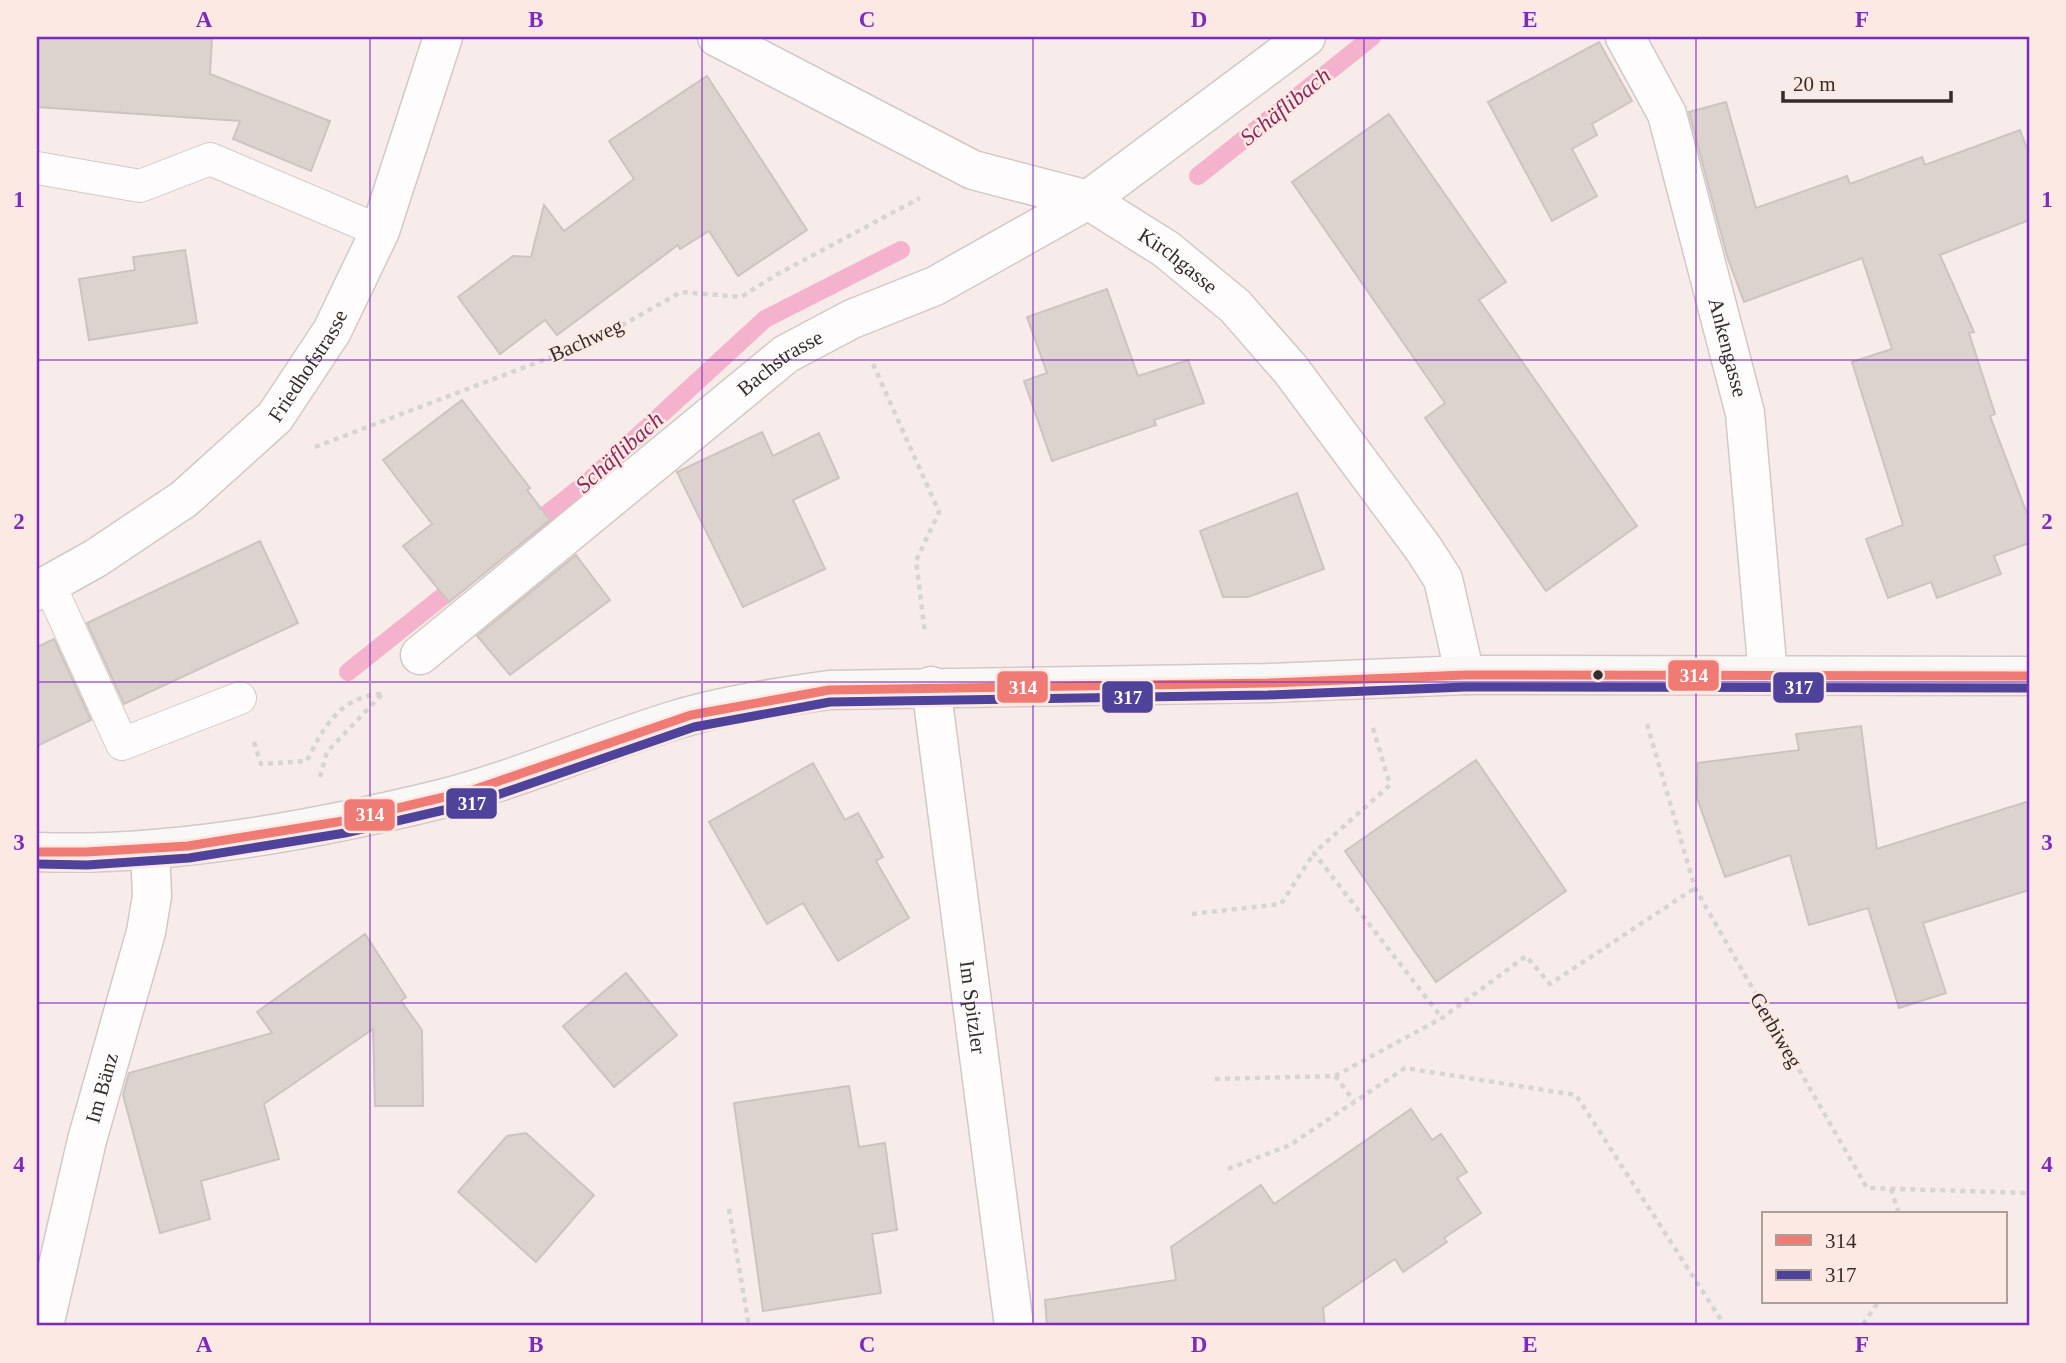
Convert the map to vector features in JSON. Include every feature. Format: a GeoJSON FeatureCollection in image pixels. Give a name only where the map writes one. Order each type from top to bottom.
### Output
{"type":"FeatureCollection","features":[{"type":"Feature","properties":{"kind":"main road"},"geometry":{"type":"LineString","coordinates":[[37,852],[100,854],[150,850],[314,825],[442,798],[675,720],[761,700],[829,690],[931,686],[1268,683],[1465,675],[2029,676]]}},
{"type":"Feature","properties":{"kind":"street","name":"Friedhofstrasse"},"geometry":{"type":"LineString","coordinates":[[43,587],[96,558],[184,499],[275,417],[332,331],[380,231],[443,37]]}},
{"type":"Feature","properties":{"kind":"street","name":"Kirchgasse"},"geometry":{"type":"LineString","coordinates":[[717,37],[973,170],[1088,201],[1166,249],[1234,306],[1291,370],[1443,579],[1465,675]]}},
{"type":"Feature","properties":{"kind":"street","name":"Bachstrasse"},"geometry":{"type":"LineString","coordinates":[[420,655],[786,354],[852,319],[935,286],[1088,201],[1306,37]]}},
{"type":"Feature","properties":{"kind":"street","name":"Ankengasse"},"geometry":{"type":"LineString","coordinates":[[1625,37],[1667,114],[1745,413],[1768,675]]}},
{"type":"Feature","properties":{"kind":"street","name":"Im Spitzler"},"geometry":{"type":"LineString","coordinates":[[931,686],[1014,1326]]}},
{"type":"Feature","properties":{"kind":"street","name":"Im Bänz"},"geometry":{"type":"LineString","coordinates":[[44,1326],[87,1140],[146,932],[152,896],[150,850]]}},
{"type":"Feature","properties":{"kind":"lane"},"geometry":{"type":"LineString","coordinates":[[37,168],[140,186],[210,159],[380,231]]}},
{"type":"Feature","properties":{"kind":"lane"},"geometry":{"type":"LineString","coordinates":[[43,587],[121,744],[240,698]]}},
{"type":"Feature","properties":{"kind":"path","name":"Bachweg"},"geometry":{"type":"LineString","coordinates":[[312,448],[596,340],[681,292],[741,297],[776,275],[973,170]]}},
{"type":"Feature","properties":{"kind":"path"},"geometry":{"type":"LineString","coordinates":[[852,319],[903,425],[939,512],[916,561],[925,634]]}},
{"type":"Feature","properties":{"kind":"path"},"geometry":{"type":"LineString","coordinates":[[320,777],[327,752],[420,655]]}},
{"type":"Feature","properties":{"kind":"path"},"geometry":{"type":"LineString","coordinates":[[240,698],[261,764],[307,761],[323,726],[362,695],[382,694]]}},
{"type":"Feature","properties":{"kind":"path","name":"Gerbiweg"},"geometry":{"type":"LineString","coordinates":[[1644,713],[1695,888],[1867,1188],[2029,1193]]}},
{"type":"Feature","properties":{"kind":"path"},"geometry":{"type":"LineString","coordinates":[[1192,914],[1281,904],[1314,853],[1390,785],[1371,720]]}},
{"type":"Feature","properties":{"kind":"path"},"geometry":{"type":"LineString","coordinates":[[1314,853],[1442,1018]]}},
{"type":"Feature","properties":{"kind":"path"},"geometry":{"type":"LineString","coordinates":[[1215,1079],[1335,1076],[1442,1018],[1527,956],[1550,984],[1695,888]]}},
{"type":"Feature","properties":{"kind":"path"},"geometry":{"type":"LineString","coordinates":[[1227,1169],[1290,1145],[1405,1068],[1576,1095],[1725,1326]]}},
{"type":"Feature","properties":{"kind":"path"},"geometry":{"type":"LineString","coordinates":[[1335,1076],[1354,1101]]}},
{"type":"Feature","properties":{"kind":"path"},"geometry":{"type":"LineString","coordinates":[[1891,1189],[1898,1212]]}},
{"type":"Feature","properties":{"kind":"path"},"geometry":{"type":"LineString","coordinates":[[729,1209],[749,1326]]}},
{"type":"Feature","properties":{"kind":"path"},"geometry":{"type":"LineString","coordinates":[[1854,1326],[1862,1326],[1877,1304]]}},
{"type":"Feature","properties":{"kind":"building"},"geometry":{"type":"Polygon","coordinates":[[[37,37],[212,37],[210,74],[330,121],[311,171],[233,139],[240,121],[37,107],[37,37]]]}},
{"type":"Feature","properties":{"kind":"building"},"geometry":{"type":"Polygon","coordinates":[[[1599,42],[1632,101],[1592,124],[1597,135],[1572,149],[1597,196],[1552,221],[1488,102],[1599,42]]]}},
{"type":"Feature","properties":{"kind":"building"},"geometry":{"type":"Polygon","coordinates":[[[707,76],[807,230],[738,276],[709,231],[680,249],[678,245],[557,335],[545,320],[500,354],[458,297],[513,256],[531,257],[544,205],[564,231],[634,179],[609,141],[707,76]]]}},
{"type":"Feature","properties":{"kind":"building"},"geometry":{"type":"Polygon","coordinates":[[[1726,102],[1756,208],[1847,176],[1850,184],[1922,157],[1925,165],[2020,130],[2029,154],[2029,220],[1940,255],[1974,332],[1969,333],[1995,414],[1990,416],[2029,519],[2029,543],[1994,556],[2001,574],[1937,598],[1931,582],[1888,598],[1866,539],[1903,525],[1852,362],[1892,349],[1862,258],[1744,302],[1727,256],[1689,112],[1726,102]]]}},
{"type":"Feature","properties":{"kind":"building"},"geometry":{"type":"Polygon","coordinates":[[[1389,114],[1506,282],[1479,300],[1637,526],[1546,591],[1425,418],[1445,403],[1292,182],[1389,114]]]}},
{"type":"Feature","properties":{"kind":"building"},"geometry":{"type":"Polygon","coordinates":[[[185,250],[197,323],[89,340],[79,279],[135,270],[133,257],[185,250]]]}},
{"type":"Feature","properties":{"kind":"building"},"geometry":{"type":"Polygon","coordinates":[[[1107,289],[1138,376],[1188,360],[1204,403],[1154,420],[1156,425],[1052,461],[1024,381],[1047,373],[1027,317],[1107,289]]]}},
{"type":"Feature","properties":{"kind":"building"},"geometry":{"type":"Polygon","coordinates":[[[462,400],[530,488],[527,490],[550,520],[449,602],[403,546],[432,524],[383,460],[462,400]]]}},
{"type":"Feature","properties":{"kind":"building"},"geometry":{"type":"Polygon","coordinates":[[[762,432],[773,456],[819,433],[839,478],[793,500],[825,569],[743,607],[677,472],[762,432]]]}},
{"type":"Feature","properties":{"kind":"building"},"geometry":{"type":"Polygon","coordinates":[[[1297,493],[1324,569],[1248,597],[1223,597],[1200,531],[1297,493]]]}},
{"type":"Feature","properties":{"kind":"building"},"geometry":{"type":"Polygon","coordinates":[[[260,541],[298,623],[124,704],[87,623],[260,541]]]}},
{"type":"Feature","properties":{"kind":"building"},"geometry":{"type":"Polygon","coordinates":[[[576,555],[610,600],[510,675],[477,636],[576,555]]]}},
{"type":"Feature","properties":{"kind":"building"},"geometry":{"type":"Polygon","coordinates":[[[54,639],[91,720],[37,746],[37,647],[54,639]]]}},
{"type":"Feature","properties":{"kind":"building"},"geometry":{"type":"Polygon","coordinates":[[[1861,726],[1877,849],[2029,801],[2029,890],[1923,923],[1946,993],[1899,1008],[1868,908],[1809,925],[1790,855],[1725,877],[1697,798],[1698,763],[1799,750],[1796,734],[1861,726]]]}},
{"type":"Feature","properties":{"kind":"building"},"geometry":{"type":"Polygon","coordinates":[[[1476,760],[1566,891],[1436,982],[1345,851],[1476,760]]]}},
{"type":"Feature","properties":{"kind":"building"},"geometry":{"type":"Polygon","coordinates":[[[813,763],[845,820],[858,813],[883,857],[876,861],[909,918],[838,961],[803,903],[767,924],[709,822],[813,763]]]}},
{"type":"Feature","properties":{"kind":"building"},"geometry":{"type":"Polygon","coordinates":[[[365,934],[406,997],[401,1001],[422,1030],[423,1106],[375,1106],[373,1029],[264,1104],[279,1159],[201,1181],[210,1219],[160,1233],[123,1095],[129,1073],[272,1033],[257,1012],[365,934]]]}},
{"type":"Feature","properties":{"kind":"building"},"geometry":{"type":"Polygon","coordinates":[[[626,973],[677,1035],[614,1087],[563,1026],[626,973]]]}},
{"type":"Feature","properties":{"kind":"building"},"geometry":{"type":"Polygon","coordinates":[[[849,1086],[859,1147],[885,1143],[897,1230],[872,1234],[881,1293],[763,1311],[734,1103],[849,1086]]]}},
{"type":"Feature","properties":{"kind":"building"},"geometry":{"type":"Polygon","coordinates":[[[1411,1109],[1432,1140],[1441,1134],[1467,1172],[1457,1178],[1481,1213],[1444,1238],[1447,1242],[1403,1272],[1395,1259],[1323,1308],[1325,1326],[1047,1326],[1045,1300],[1176,1280],[1171,1247],[1261,1185],[1274,1204],[1411,1109]]]}},
{"type":"Feature","properties":{"kind":"building"},"geometry":{"type":"Polygon","coordinates":[[[526,1133],[594,1195],[536,1262],[458,1192],[507,1136],[526,1133]]]}},
{"type":"Feature","properties":{"kind":"waterway","name":"Schäflibach"},"geometry":{"type":"LineString","coordinates":[[1198,176],[1372,37]]}},
{"type":"Feature","properties":{"kind":"waterway","name":"Schäflibach"},"geometry":{"type":"LineString","coordinates":[[528,529],[591,479],[765,319],[901,250]]}},
{"type":"Feature","properties":{"kind":"waterway","name":"Schäflibach"},"geometry":{"type":"LineString","coordinates":[[348,672],[462,581]]}},
{"type":"Feature","properties":{"kind":"transit line","name":"314"},"geometry":{"type":"LineString","coordinates":[[37,852],[188,846],[343,821],[470,791],[691,715],[829,690],[1268,683],[1465,675],[2029,676]]}},
{"type":"Feature","properties":{"kind":"transit line","name":"317"},"geometry":{"type":"LineString","coordinates":[[37,864],[87,865],[189,858],[345,833],[474,803],[694,727],[830,702],[1268,695],[1465,687],[2029,688]]}}]}
